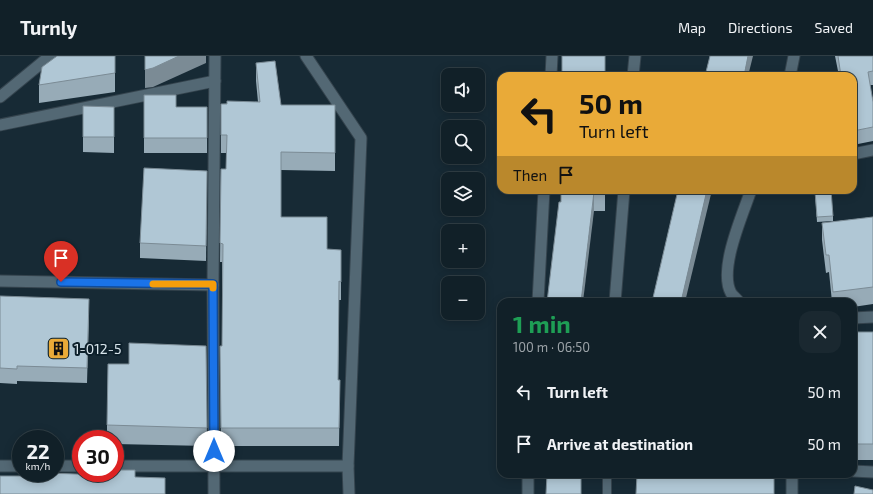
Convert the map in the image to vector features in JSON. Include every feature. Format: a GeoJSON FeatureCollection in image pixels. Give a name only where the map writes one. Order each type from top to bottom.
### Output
{"type":"FeatureCollection","features":[{"type":"Feature","properties":{"kind":"street"},"geometry":{"type":"LineString","coordinates":[[0,97],[50,56]]}},
{"type":"Feature","properties":{"kind":"street"},"geometry":{"type":"LineString","coordinates":[[214,494],[213,284],[215,56]]}},
{"type":"Feature","properties":{"kind":"street"},"geometry":{"type":"LineString","coordinates":[[306,56],[361,138],[348,466],[349,494]]}},
{"type":"Feature","properties":{"kind":"street"},"geometry":{"type":"LineString","coordinates":[[551,72],[552,56]]}},
{"type":"Feature","properties":{"kind":"street"},"geometry":{"type":"LineString","coordinates":[[633,72],[635,56]]}},
{"type":"Feature","properties":{"kind":"street"},"geometry":{"type":"LineString","coordinates":[[791,72],[794,56]]}},
{"type":"Feature","properties":{"kind":"street"},"geometry":{"type":"LineString","coordinates":[[0,124],[215,81]]}},
{"type":"Feature","properties":{"kind":"street"},"geometry":{"type":"LineString","coordinates":[[857,153],[873,150]]}},
{"type":"Feature","properties":{"kind":"street"},"geometry":{"type":"LineString","coordinates":[[538,298],[544,194]]}},
{"type":"Feature","properties":{"kind":"street"},"geometry":{"type":"LineString","coordinates":[[615,298],[624,194]]}},
{"type":"Feature","properties":{"kind":"street"},"geometry":{"type":"LineString","coordinates":[[736,298],[731,292],[727,273],[732,246],[750,194]]}},
{"type":"Feature","properties":{"kind":"street"},"geometry":{"type":"LineString","coordinates":[[0,281],[213,284]]}},
{"type":"Feature","properties":{"kind":"street"},"geometry":{"type":"LineString","coordinates":[[857,318],[873,317]]}},
{"type":"Feature","properties":{"kind":"street"},"geometry":{"type":"LineString","coordinates":[[0,466],[12,466]]}},
{"type":"Feature","properties":{"kind":"street"},"geometry":{"type":"LineString","coordinates":[[124,466],[348,466]]}},
{"type":"Feature","properties":{"kind":"street"},"geometry":{"type":"LineString","coordinates":[[857,471],[873,472]]}},
{"type":"Feature","properties":{"kind":"street"},"geometry":{"type":"LineString","coordinates":[[528,478],[528,494]]}},
{"type":"Feature","properties":{"kind":"street"},"geometry":{"type":"LineString","coordinates":[[792,478],[792,494]]}},
{"type":"Feature","properties":{"kind":"lane"},"geometry":{"type":"LineString","coordinates":[[607,478],[607,494]]}},
{"type":"Feature","properties":{"kind":"building"},"geometry":{"type":"Polygon","coordinates":[[[57,56],[115,56],[115,73],[39,85],[42,67],[57,56]]]}},
{"type":"Feature","properties":{"kind":"building"},"geometry":{"type":"Polygon","coordinates":[[[145,56],[179,56],[145,70],[145,56]]]}},
{"type":"Feature","properties":{"kind":"building"},"geometry":{"type":"Polygon","coordinates":[[[562,56],[605,56],[605,72],[562,72],[562,56]]]}},
{"type":"Feature","properties":{"kind":"building"},"geometry":{"type":"Polygon","coordinates":[[[710,56],[748,56],[745,72],[706,72],[710,56]]]}},
{"type":"Feature","properties":{"kind":"building"},"geometry":{"type":"Polygon","coordinates":[[[838,56],[873,56],[873,71],[868,72],[873,102],[873,127],[857,130],[857,72],[840,72],[838,56]]]}},
{"type":"Feature","properties":{"kind":"building"},"geometry":{"type":"Polygon","coordinates":[[[275,61],[281,105],[335,105],[335,153],[281,152],[281,217],[327,217],[327,249],[341,250],[341,282],[339,281],[339,428],[221,428],[220,346],[222,346],[223,244],[220,243],[221,169],[226,169],[227,135],[221,135],[221,104],[227,104],[227,101],[260,102],[256,63],[275,61]]]}},
{"type":"Feature","properties":{"kind":"building"},"geometry":{"type":"Polygon","coordinates":[[[144,95],[176,95],[176,107],[207,107],[207,138],[144,138],[144,95]]]}},
{"type":"Feature","properties":{"kind":"building"},"geometry":{"type":"Polygon","coordinates":[[[83,106],[114,107],[114,137],[83,137],[83,106]]]}},
{"type":"Feature","properties":{"kind":"building"},"geometry":{"type":"Polygon","coordinates":[[[144,168],[207,171],[206,246],[140,243],[144,168]]]}},
{"type":"Feature","properties":{"kind":"building"},"geometry":{"type":"Polygon","coordinates":[[[561,194],[594,194],[581,298],[547,298],[559,202],[561,202],[561,194]]]}},
{"type":"Feature","properties":{"kind":"building"},"geometry":{"type":"Polygon","coordinates":[[[677,194],[706,194],[682,298],[653,298],[677,194]]]}},
{"type":"Feature","properties":{"kind":"building"},"geometry":{"type":"Polygon","coordinates":[[[815,194],[831,194],[833,216],[817,217],[815,194]]]}},
{"type":"Feature","properties":{"kind":"building"},"geometry":{"type":"Polygon","coordinates":[[[873,217],[873,287],[833,292],[829,255],[826,255],[822,223],[873,217]]]}},
{"type":"Feature","properties":{"kind":"building"},"geometry":{"type":"Polygon","coordinates":[[[0,296],[89,299],[87,368],[17,366],[17,369],[0,368],[0,296]]]}},
{"type":"Feature","properties":{"kind":"building"},"geometry":{"type":"Polygon","coordinates":[[[857,332],[873,332],[873,444],[857,444],[857,332]]]}},
{"type":"Feature","properties":{"kind":"building"},"geometry":{"type":"Polygon","coordinates":[[[129,343],[206,346],[207,428],[107,425],[108,364],[129,364],[129,343]]]}},
{"type":"Feature","properties":{"kind":"building"},"geometry":{"type":"Polygon","coordinates":[[[124,470],[135,470],[135,477],[165,478],[165,494],[0,494],[0,476],[12,476],[12,482],[64,482],[64,474],[72,474],[72,482],[124,482],[124,470]]]}},
{"type":"Feature","properties":{"kind":"building"},"geometry":{"type":"Polygon","coordinates":[[[547,478],[581,478],[581,494],[546,494],[547,478]]]}},
{"type":"Feature","properties":{"kind":"building"},"geometry":{"type":"Polygon","coordinates":[[[637,478],[774,478],[774,494],[636,494],[637,478]]]}},
{"type":"Feature","properties":{"kind":"building"},"geometry":{"type":"Polygon","coordinates":[[[855,486],[873,490],[873,494],[854,494],[855,486]]]}},
{"type":"Feature","properties":{"kind":"slow traffic"},"geometry":{"type":"LineString","coordinates":[[153,284],[213,284],[213,288]]}},
{"type":"Feature","properties":{"kind":"place","name":"1-012-5"},"geometry":{"type":"Point","coordinates":[58,348]}},
{"type":"Feature","properties":{"kind":"route"},"geometry":{"type":"LineString","coordinates":[[61,282],[213,284],[214,451]]}}]}
